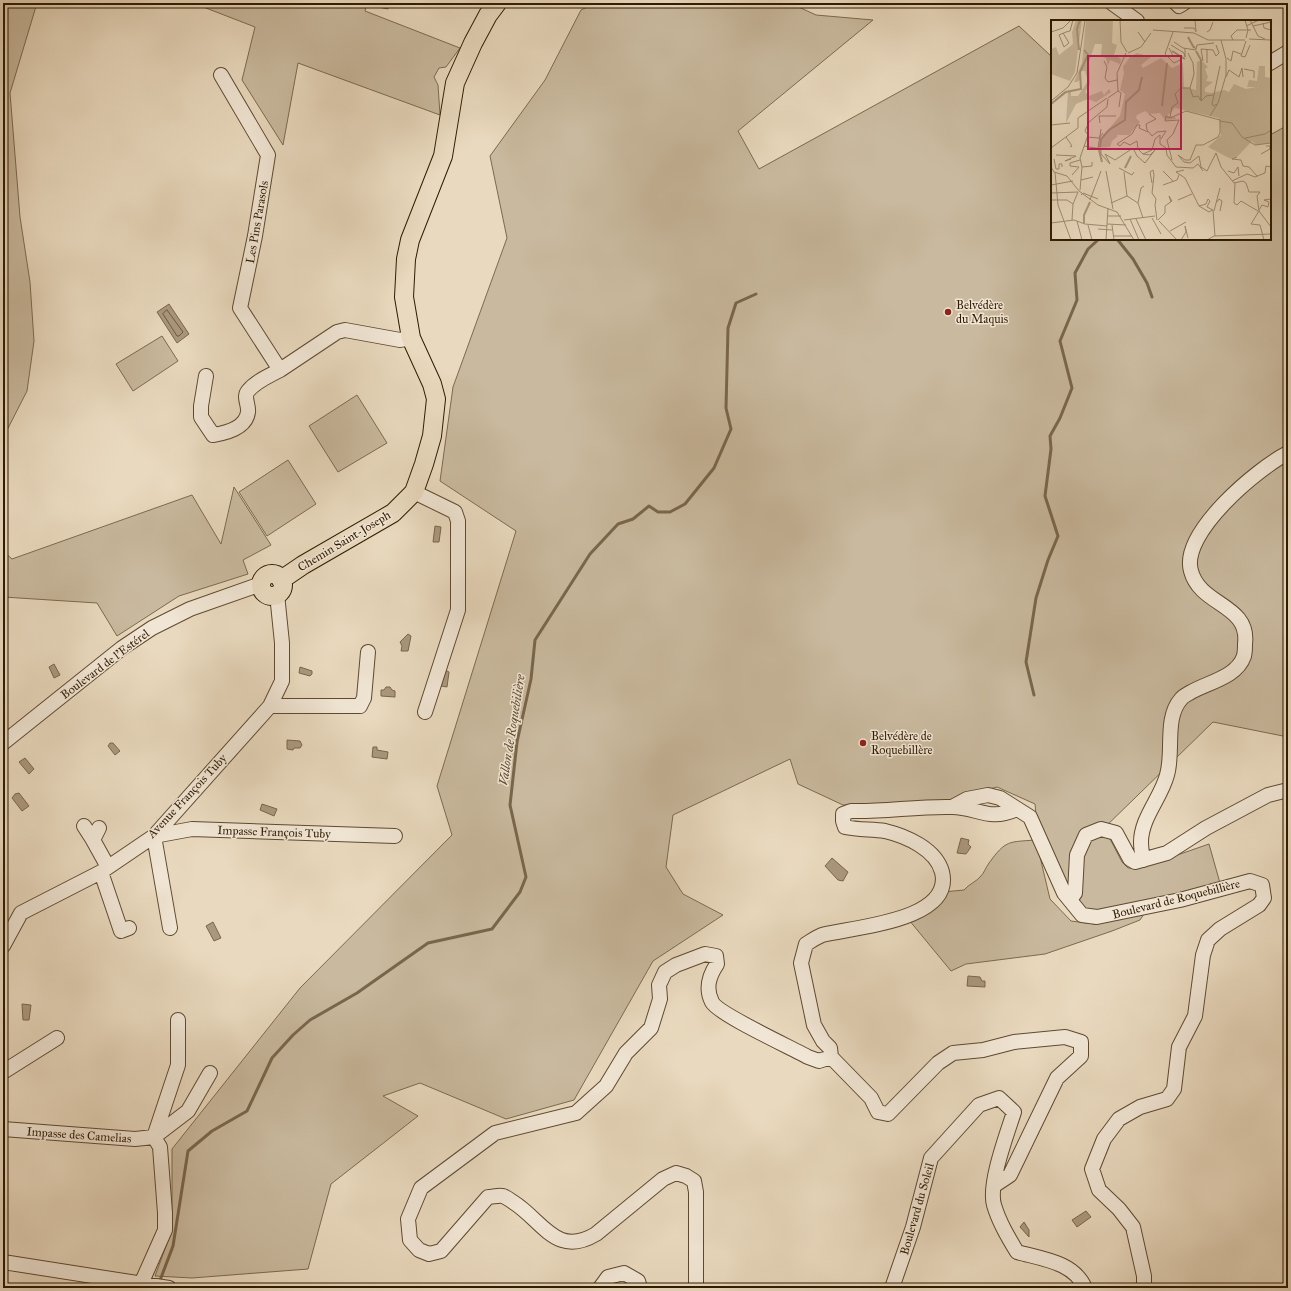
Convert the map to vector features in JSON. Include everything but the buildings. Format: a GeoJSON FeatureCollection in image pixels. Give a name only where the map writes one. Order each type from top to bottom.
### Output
{"type":"FeatureCollection","features":[{"type":"Feature","properties":{"kind":"main road","name":"Chemin Saint-Joseph"},"geometry":{"type":"LineString","coordinates":[[279,587],[303,565],[393,512],[414,492],[432,436],[436,399],[432,384],[411,338],[404,297],[405,269],[410,240],[443,156],[456,83],[473,43],[488,15],[497,3]]}},
{"type":"Feature","properties":{"kind":"main road"},"geometry":{"type":"LineString","coordinates":[[261,584],[263,579],[271,574],[277,576],[279,587]]}},
{"type":"Feature","properties":{"kind":"street"},"geometry":{"type":"LineString","coordinates":[[1112,3],[1136,20]]}},
{"type":"Feature","properties":{"kind":"street"},"geometry":{"type":"LineString","coordinates":[[1176,3],[1178,6],[1184,3]]}},
{"type":"Feature","properties":{"kind":"street"},"geometry":{"type":"LineString","coordinates":[[1271,62],[1288,52]]}},
{"type":"Feature","properties":{"kind":"street","name":"Les Pins Parasols"},"geometry":{"type":"LineString","coordinates":[[221,75],[268,155],[255,236],[240,308],[280,370]]}},
{"type":"Feature","properties":{"kind":"street"},"geometry":{"type":"LineString","coordinates":[[206,376],[201,406],[201,417],[213,435],[226,433],[242,424],[248,413],[246,396],[248,391],[262,380],[280,370],[337,332],[345,330],[400,340],[411,338]]}},
{"type":"Feature","properties":{"kind":"street"},"geometry":{"type":"LineString","coordinates":[[1143,860],[1141,842],[1146,821],[1167,775],[1172,735],[1171,716],[1181,698],[1236,670],[1244,656],[1246,638],[1244,624],[1236,614],[1199,588],[1190,570],[1193,546],[1205,524],[1230,497],[1272,460],[1288,452]]}},
{"type":"Feature","properties":{"kind":"street"},"geometry":{"type":"LineString","coordinates":[[414,492],[455,512],[458,522],[458,610],[425,712]]}},
{"type":"Feature","properties":{"kind":"street","name":"Boulevard de l'Estérel"},"geometry":{"type":"LineString","coordinates":[[3,742],[122,648],[146,632],[190,609],[261,584]]}},
{"type":"Feature","properties":{"kind":"street","name":"Avenue François Tuby"},"geometry":{"type":"LineString","coordinates":[[3,946],[21,914],[104,869],[154,836],[270,706],[282,681],[282,643],[279,587]]}},
{"type":"Feature","properties":{"kind":"street"},"geometry":{"type":"LineString","coordinates":[[270,706],[360,706],[364,698],[368,652]]}},
{"type":"Feature","properties":{"kind":"street"},"geometry":{"type":"LineString","coordinates":[[1070,900],[1075,893],[1077,855],[1086,835],[1101,829],[1116,833],[1130,859],[1135,862],[1167,853],[1206,828],[1268,795],[1288,790]]}},
{"type":"Feature","properties":{"kind":"street","name":"Boulevard de Roquebillière"},"geometry":{"type":"LineString","coordinates":[[954,806],[967,798],[988,795],[1000,798],[1030,817],[1057,879],[1070,900],[1082,915],[1097,917],[1180,900],[1250,881],[1262,885],[1264,898],[1259,906],[1220,929],[1208,940],[1203,955],[1195,1016],[1179,1047],[1174,1089],[1167,1099],[1140,1107],[1119,1119],[1104,1139],[1092,1170],[1098,1190],[1119,1209],[1133,1227],[1144,1276],[1144,1288]]}},
{"type":"Feature","properties":{"kind":"street","name":"Boulevard de Roquebillière"},"geometry":{"type":"LineString","coordinates":[[831,1057],[830,1048],[823,1041],[814,1025],[801,963],[806,944],[820,936],[902,919],[937,898],[944,882],[941,869],[930,851],[908,839],[884,831],[845,827],[843,814],[851,811],[954,806],[984,814],[1008,813],[1017,809]]}},
{"type":"Feature","properties":{"kind":"street"},"geometry":{"type":"LineString","coordinates":[[84,826],[96,834],[121,931],[130,928]]}},
{"type":"Feature","properties":{"kind":"street","name":"Impasse François Tuby"},"geometry":{"type":"LineString","coordinates":[[154,836],[192,828],[395,836]]}},
{"type":"Feature","properties":{"kind":"street"},"geometry":{"type":"LineString","coordinates":[[154,836],[170,928]]}},
{"type":"Feature","properties":{"kind":"street"},"geometry":{"type":"LineString","coordinates":[[696,1288],[696,1192],[694,1181],[686,1176],[676,1173],[663,1179],[596,1234],[584,1241],[567,1241],[553,1236],[538,1225],[519,1206],[503,1196],[488,1197],[441,1251],[429,1254],[419,1250],[410,1240],[408,1220],[421,1188],[495,1133],[576,1113],[606,1086],[626,1053],[652,1028],[660,999],[659,985],[665,972],[676,965],[705,954],[716,956],[717,964],[710,976],[708,989],[712,1003],[728,1015],[808,1057],[819,1061],[831,1057],[881,1096]]}},
{"type":"Feature","properties":{"kind":"street"},"geometry":{"type":"LineString","coordinates":[[3,1262],[156,1286],[165,1230],[165,1213],[160,1147],[154,1137],[178,1065],[178,1020]]}},
{"type":"Feature","properties":{"kind":"street"},"geometry":{"type":"LineString","coordinates":[[1051,1028],[1063,1033],[1065,1037]]}},
{"type":"Feature","properties":{"kind":"street"},"geometry":{"type":"LineString","coordinates":[[878,1112],[888,1114],[938,1063],[953,1053],[982,1050],[1014,1042],[1065,1037],[1081,1042],[1081,1056],[1057,1078],[1010,1175],[995,1185]]}},
{"type":"Feature","properties":{"kind":"street"},"geometry":{"type":"LineString","coordinates":[[3,1072],[57,1038]]}},
{"type":"Feature","properties":{"kind":"street","name":"Impasse des Camelias"},"geometry":{"type":"LineString","coordinates":[[3,1129],[134,1140],[154,1137],[188,1112],[210,1073]]}},
{"type":"Feature","properties":{"kind":"street"},"geometry":{"type":"LineString","coordinates":[[878,1112],[881,1096]]}},
{"type":"Feature","properties":{"kind":"street"},"geometry":{"type":"LineString","coordinates":[[878,1112],[881,1096]]}},
{"type":"Feature","properties":{"kind":"street","name":"Boulevard du Soleil"},"geometry":{"type":"LineString","coordinates":[[892,1288],[913,1227],[932,1158],[979,1105],[999,1098],[1014,1112],[998,1160],[995,1185],[994,1204],[1004,1230],[1017,1252],[1065,1265],[1081,1279],[1085,1288]]}},
{"type":"Feature","properties":{"kind":"street"},"geometry":{"type":"LineString","coordinates":[[600,1288],[608,1277],[624,1273],[638,1281],[640,1288]]}},
{"type":"Feature","properties":{"kind":"shaded area"},"geometry":{"type":"Polygon","coordinates":[[[3,3],[37,3],[10,93],[20,217],[30,282],[34,341],[27,391],[3,438],[3,3]]]}},
{"type":"Feature","properties":{"kind":"shaded area"},"geometry":{"type":"Polygon","coordinates":[[[193,3],[367,3],[365,11],[460,48],[446,67],[439,68],[434,77],[438,85],[440,115],[298,63],[283,145],[242,80],[255,27],[193,3]]]}},
{"type":"Feature","properties":{"kind":"shaded area"},"geometry":{"type":"Polygon","coordinates":[[[595,3],[790,3],[816,15],[873,20],[738,131],[759,169],[1019,26],[1051,56],[1051,240],[1271,240],[1271,134],[1288,125],[1288,737],[1213,722],[1100,832],[1089,828],[1071,884],[1067,887],[1036,814],[1035,804],[997,787],[941,802],[843,805],[798,784],[790,759],[673,815],[666,867],[683,894],[723,915],[653,961],[574,1100],[506,1119],[420,1083],[383,1096],[418,1116],[331,1184],[308,1269],[192,1278],[155,1276],[172,1230],[172,1149],[300,988],[452,835],[437,786],[516,531],[440,481],[453,387],[507,238],[490,156],[545,80],[581,10],[595,3]]]}},
{"type":"Feature","properties":{"kind":"shaded area"},"geometry":{"type":"Polygon","coordinates":[[[162,336],[178,361],[133,391],[116,364],[162,336]]]}},
{"type":"Feature","properties":{"kind":"shaded area"},"geometry":{"type":"Polygon","coordinates":[[[357,395],[387,443],[338,472],[309,426],[357,395]]]}},
{"type":"Feature","properties":{"kind":"shaded area"},"geometry":{"type":"Polygon","coordinates":[[[288,460],[316,504],[267,536],[239,492],[288,460]]]}},
{"type":"Feature","properties":{"kind":"shaded area"},"geometry":{"type":"Polygon","coordinates":[[[234,487],[271,545],[243,560],[248,574],[179,596],[117,636],[97,603],[3,597],[3,551],[12,559],[192,495],[221,544],[234,487]]]}},
{"type":"Feature","properties":{"kind":"shaded area"},"geometry":{"type":"Polygon","coordinates":[[[1099,835],[1109,837],[1122,862],[1128,868],[1140,868],[1209,844],[1220,883],[1170,898],[1091,914],[1082,909],[1078,900],[1083,845],[1099,835]]]}},
{"type":"Feature","properties":{"kind":"shaded area"},"geometry":{"type":"Polygon","coordinates":[[[1036,840],[1050,899],[1071,921],[1095,924],[1144,914],[1140,920],[1045,954],[966,964],[951,971],[909,920],[943,892],[964,890],[977,880],[995,855],[1004,846],[1013,842],[1036,840]]]}},
{"type":"Feature","properties":{"kind":"water"},"geometry":{"type":"Polygon","coordinates":[[[374,3],[389,3],[388,9],[373,6],[374,3]]]}},
{"type":"Feature","properties":{"kind":"water"},"geometry":{"type":"Polygon","coordinates":[[[169,304],[189,334],[177,343],[157,312],[169,304]]]}},
{"type":"Feature","properties":{"kind":"water"},"geometry":{"type":"Polygon","coordinates":[[[435,526],[441,527],[439,542],[433,542],[435,526]]]}},
{"type":"Feature","properties":{"kind":"water"},"geometry":{"type":"Polygon","coordinates":[[[408,634],[411,636],[408,651],[401,651],[402,646],[400,642],[408,634]]]}},
{"type":"Feature","properties":{"kind":"water"},"geometry":{"type":"Polygon","coordinates":[[[54,664],[60,675],[54,678],[49,667],[54,664]]]}},
{"type":"Feature","properties":{"kind":"water"},"geometry":{"type":"Polygon","coordinates":[[[300,667],[312,671],[312,674],[310,676],[299,673],[300,667]]]}},
{"type":"Feature","properties":{"kind":"water"},"geometry":{"type":"Polygon","coordinates":[[[445,670],[449,672],[447,687],[441,686],[445,670]]]}},
{"type":"Feature","properties":{"kind":"water"},"geometry":{"type":"Polygon","coordinates":[[[386,687],[390,687],[395,691],[395,697],[381,696],[381,690],[384,690],[386,687]]]}},
{"type":"Feature","properties":{"kind":"water"},"geometry":{"type":"Polygon","coordinates":[[[287,740],[300,741],[302,745],[300,748],[294,748],[293,750],[287,749],[287,740]]]}},
{"type":"Feature","properties":{"kind":"water"},"geometry":{"type":"Polygon","coordinates":[[[110,743],[113,743],[120,751],[115,755],[108,746],[110,743]]]}},
{"type":"Feature","properties":{"kind":"water"},"geometry":{"type":"Polygon","coordinates":[[[373,747],[377,747],[377,750],[388,752],[387,759],[372,757],[373,747]]]}},
{"type":"Feature","properties":{"kind":"water"},"geometry":{"type":"Polygon","coordinates":[[[25,758],[34,769],[29,774],[19,762],[25,758]]]}},
{"type":"Feature","properties":{"kind":"water"},"geometry":{"type":"Polygon","coordinates":[[[19,793],[29,806],[22,811],[12,798],[15,794],[19,793]]]}},
{"type":"Feature","properties":{"kind":"water"},"geometry":{"type":"Polygon","coordinates":[[[262,804],[277,809],[274,816],[260,810],[262,804]]]}},
{"type":"Feature","properties":{"kind":"water"},"geometry":{"type":"Polygon","coordinates":[[[961,838],[969,840],[968,844],[971,847],[966,854],[957,853],[961,838]]]}},
{"type":"Feature","properties":{"kind":"water"},"geometry":{"type":"Polygon","coordinates":[[[832,858],[848,872],[843,881],[838,880],[825,866],[832,858]]]}},
{"type":"Feature","properties":{"kind":"water"},"geometry":{"type":"Polygon","coordinates":[[[213,922],[221,938],[214,941],[206,926],[213,922]]]}},
{"type":"Feature","properties":{"kind":"water"},"geometry":{"type":"Polygon","coordinates":[[[968,976],[980,977],[982,981],[985,981],[985,987],[967,986],[968,976]]]}},
{"type":"Feature","properties":{"kind":"water"},"geometry":{"type":"Polygon","coordinates":[[[22,1004],[31,1005],[29,1020],[23,1020],[22,1004]]]}},
{"type":"Feature","properties":{"kind":"water"},"geometry":{"type":"Polygon","coordinates":[[[1086,1211],[1091,1217],[1077,1227],[1072,1220],[1086,1211]]]}},
{"type":"Feature","properties":{"kind":"water"},"geometry":{"type":"Polygon","coordinates":[[[1024,1222],[1029,1230],[1029,1237],[1020,1227],[1024,1222]]]}},
{"type":"Feature","properties":{"kind":"waterway"},"geometry":{"type":"LineString","coordinates":[[1034,695],[1026,662],[1036,598],[1048,560],[1058,536],[1045,496],[1051,449],[1050,436],[1060,418],[1072,388],[1060,341],[1077,300],[1075,273],[1088,249],[1098,240]]}},
{"type":"Feature","properties":{"kind":"waterway"},"geometry":{"type":"LineString","coordinates":[[1118,240],[1133,259],[1147,283],[1152,297]]}},
{"type":"Feature","properties":{"kind":"waterway","name":"Vallon de Roquebilière"},"geometry":{"type":"LineString","coordinates":[[159,1283],[173,1246],[188,1151],[212,1131],[247,1111],[272,1058],[293,1035],[310,1020],[357,993],[428,943],[492,929],[520,892],[526,877],[510,805],[517,742],[531,679],[535,640],[590,554],[618,524],[633,519],[649,506],[658,512],[670,512],[685,504],[714,468],[731,429],[726,408],[728,328],[736,303],[756,294]]}},
{"type":"Feature","properties":{"kind":"place","name":"Belvédère du Maquis"},"geometry":{"type":"Point","coordinates":[948,312]}},
{"type":"Feature","properties":{"kind":"place","name":"Belvédère de Roquebillère"},"geometry":{"type":"Point","coordinates":[863,743]}}]}
